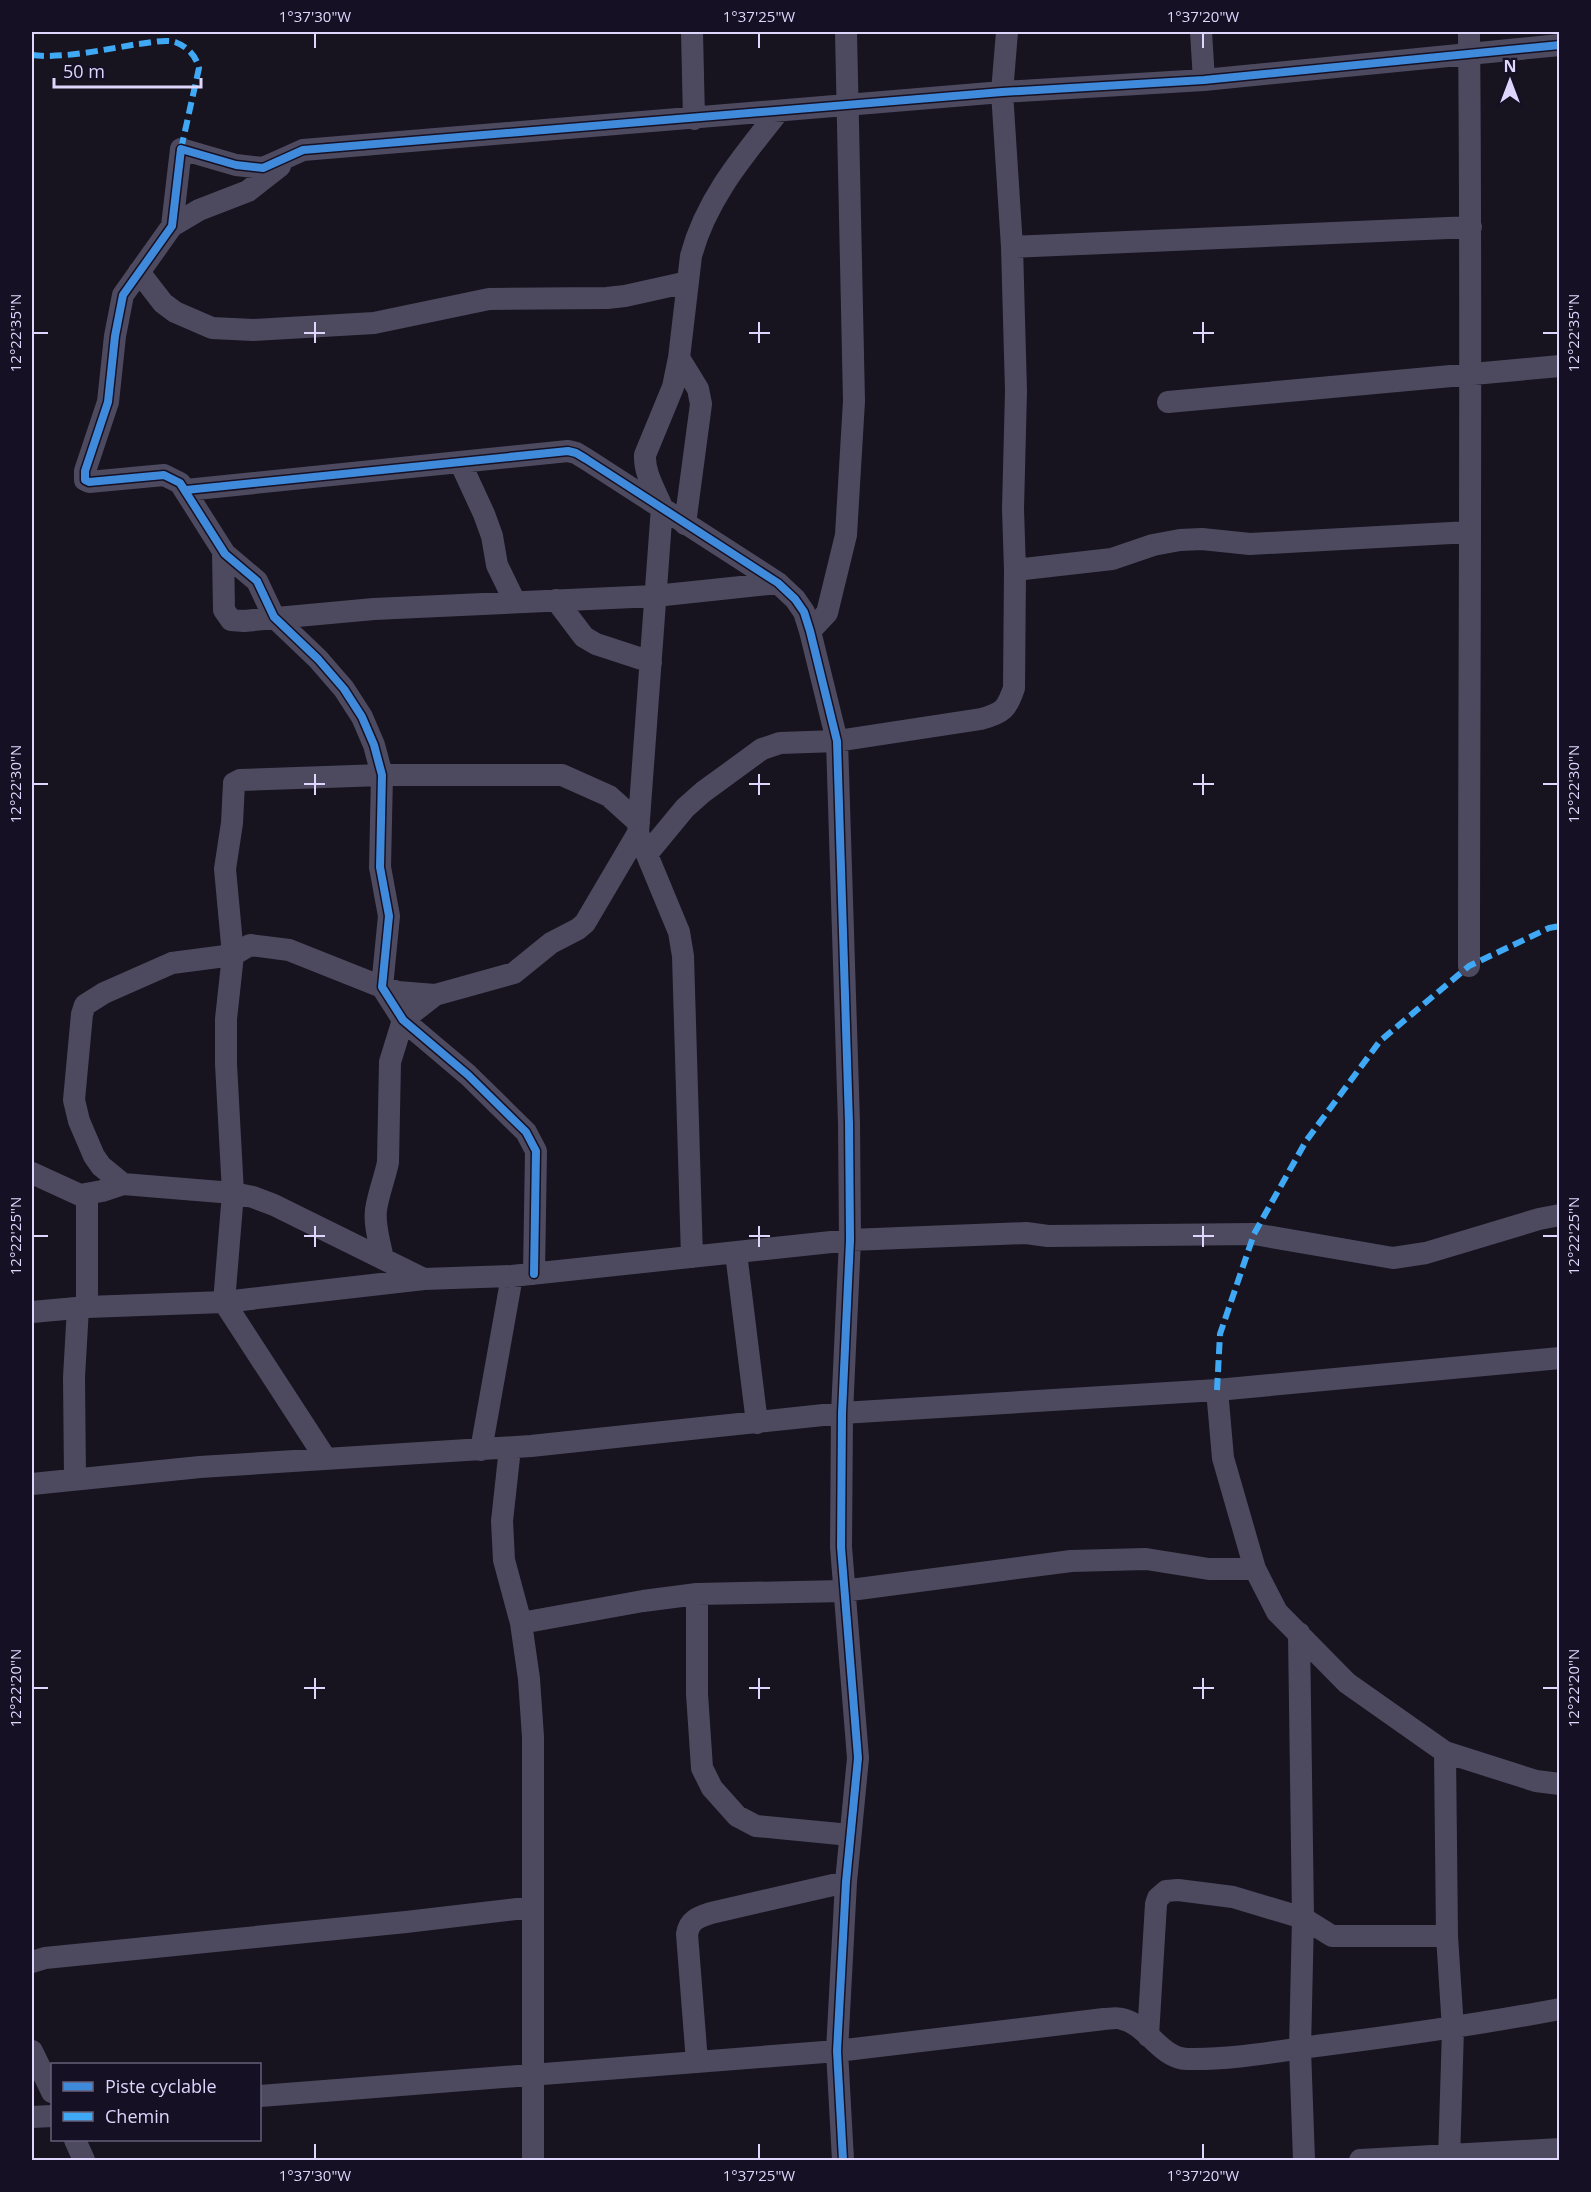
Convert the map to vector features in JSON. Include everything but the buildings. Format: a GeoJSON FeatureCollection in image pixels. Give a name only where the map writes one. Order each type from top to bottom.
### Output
{"type":"FeatureCollection","features":[{"type":"Feature","properties":{"kind":"street"},"geometry":{"type":"LineString","coordinates":[[692,32],[694,119]]}},
{"type":"Feature","properties":{"kind":"street"},"geometry":{"type":"LineString","coordinates":[[810,631],[827,613],[846,535],[854,401],[846,32]]}},
{"type":"Feature","properties":{"kind":"street"},"geometry":{"type":"LineString","coordinates":[[647,854],[685,808],[762,749],[780,743],[837,741],[981,719],[997,714],[1008,705],[1014,688],[1013,509],[1016,391],[1012,247],[1002,92],[1007,32]]}},
{"type":"Feature","properties":{"kind":"street"},"geometry":{"type":"LineString","coordinates":[[1201,32],[1204,80]]}},
{"type":"Feature","properties":{"kind":"street"},"geometry":{"type":"LineString","coordinates":[[1468,32],[1471,227],[1469,966]]}},
{"type":"Feature","properties":{"kind":"street"},"geometry":{"type":"LineString","coordinates":[[172,226],[181,149],[236,165],[262,168],[303,150],[1002,92],[1204,80],[1560,45]]}},
{"type":"Feature","properties":{"kind":"street"},"geometry":{"type":"LineString","coordinates":[[692,1257],[683,956],[679,933],[639,828],[662,507],[648,474],[645,455],[668,404],[679,358],[695,240],[731,171],[779,111]]}},
{"type":"Feature","properties":{"kind":"street"},"geometry":{"type":"LineString","coordinates":[[303,150],[248,191],[199,210],[172,226],[123,295],[108,402],[84,477],[88,482],[164,475],[180,483],[223,551],[257,581],[274,617],[318,659],[344,689],[362,717],[374,745],[382,775],[380,867],[388,916],[382,987],[403,1020],[468,1075],[531,1139],[536,1152],[523,1275],[481,1449]]}},
{"type":"Feature","properties":{"kind":"street"},"geometry":{"type":"LineString","coordinates":[[1012,247],[1471,227]]}},
{"type":"Feature","properties":{"kind":"street"},"geometry":{"type":"LineString","coordinates":[[139,272],[163,303],[175,312],[212,328],[253,330],[374,323],[489,299],[607,298],[688,282]]}},
{"type":"Feature","properties":{"kind":"street"},"geometry":{"type":"LineString","coordinates":[[679,358],[700,395],[701,404],[685,524]]}},
{"type":"Feature","properties":{"kind":"street"},"geometry":{"type":"LineString","coordinates":[[1168,402],[1560,366]]}},
{"type":"Feature","properties":{"kind":"street"},"geometry":{"type":"LineString","coordinates":[[186,490],[568,451],[576,453],[662,507],[778,583],[795,599],[804,612],[837,741],[849,1112],[850,1240],[842,1413],[841,1547],[858,1758],[846,1882],[837,2051],[843,2160]]}},
{"type":"Feature","properties":{"kind":"street"},"geometry":{"type":"LineString","coordinates":[[460,462],[484,514],[492,536],[497,565],[515,602]]}},
{"type":"Feature","properties":{"kind":"street"},"geometry":{"type":"LineString","coordinates":[[1015,570],[1112,559],[1153,545],[1180,540],[1202,539],[1250,544],[1469,532]]}},
{"type":"Feature","properties":{"kind":"street"},"geometry":{"type":"LineString","coordinates":[[223,551],[226,617],[231,620],[244,621],[374,609],[655,596],[778,583]]}},
{"type":"Feature","properties":{"kind":"street"},"geometry":{"type":"LineString","coordinates":[[556,600],[584,637],[596,644],[651,662]]}},
{"type":"Feature","properties":{"kind":"street"},"geometry":{"type":"LineString","coordinates":[[326,1459],[224,1302],[233,1193],[226,1064],[226,1019],[233,955],[225,869],[232,824],[235,782],[382,775],[562,775],[609,796],[639,828]]}},
{"type":"Feature","properties":{"kind":"street"},"geometry":{"type":"LineString","coordinates":[[123,1184],[101,1166],[94,1156],[79,1120],[74,1100],[83,1010],[89,1002],[172,963],[233,955],[247,945],[289,950],[398,992],[435,995],[514,972],[551,943],[578,929],[590,916],[639,828]]}},
{"type":"Feature","properties":{"kind":"street"},"geometry":{"type":"LineString","coordinates":[[383,1258],[375,1221],[376,1208],[386,1177],[388,1162],[390,1062],[403,1020],[435,995]]}},
{"type":"Feature","properties":{"kind":"street"},"geometry":{"type":"LineString","coordinates":[[32,1173],[73,1193],[87,1194],[123,1184],[233,1193],[253,1197],[274,1205],[424,1279]]}},
{"type":"Feature","properties":{"kind":"street"},"geometry":{"type":"LineString","coordinates":[[75,1479],[74,1377],[83,1307],[87,1194]]}},
{"type":"Feature","properties":{"kind":"street"},"geometry":{"type":"LineString","coordinates":[[32,1312],[83,1307],[224,1302],[424,1279],[523,1275],[850,1240],[1026,1233],[1048,1236],[1254,1234],[1393,1258],[1426,1253],[1539,1218],[1560,1215]]}},
{"type":"Feature","properties":{"kind":"street"},"geometry":{"type":"LineString","coordinates":[[736,1253],[757,1423]]}},
{"type":"Feature","properties":{"kind":"street"},"geometry":{"type":"LineString","coordinates":[[32,1484],[200,1467],[510,1448],[842,1413],[1217,1390],[1560,1358]]}},
{"type":"Feature","properties":{"kind":"street"},"geometry":{"type":"LineString","coordinates":[[1217,1390],[1223,1458],[1255,1569],[1277,1612],[1347,1683],[1445,1752],[1536,1781],[1560,1784]]}},
{"type":"Feature","properties":{"kind":"street"},"geometry":{"type":"LineString","coordinates":[[510,1448],[502,1521],[504,1560],[521,1623],[529,1679],[532,1737],[533,2160]]}},
{"type":"Feature","properties":{"kind":"street"},"geometry":{"type":"LineString","coordinates":[[521,1623],[643,1601],[697,1594],[843,1591],[1071,1561],[1146,1560],[1209,1569],[1255,1569]]}},
{"type":"Feature","properties":{"kind":"street"},"geometry":{"type":"LineString","coordinates":[[697,1594],[697,1694],[702,1768],[712,1788],[737,1816],[756,1826],[850,1835]]}},
{"type":"Feature","properties":{"kind":"street"},"geometry":{"type":"LineString","coordinates":[[1299,1633],[1303,1918],[1300,2049],[1304,2160]]}},
{"type":"Feature","properties":{"kind":"street"},"geometry":{"type":"LineString","coordinates":[[1445,1752],[1447,1936],[1453,2029],[1449,2158]]}},
{"type":"Feature","properties":{"kind":"street"},"geometry":{"type":"LineString","coordinates":[[697,2062],[687,1934],[689,1925],[695,1919],[711,1913],[846,1882]]}},
{"type":"Feature","properties":{"kind":"street"},"geometry":{"type":"LineString","coordinates":[[1148,2036],[1156,1904],[1161,1894],[1166,1891],[1178,1890],[1233,1897],[1303,1918],[1332,1936],[1447,1936]]}},
{"type":"Feature","properties":{"kind":"street"},"geometry":{"type":"LineString","coordinates":[[32,1962],[45,1958],[533,1907]]}},
{"type":"Feature","properties":{"kind":"street"},"geometry":{"type":"LineString","coordinates":[[261,2096],[837,2051],[1104,2019],[1122,2019],[1135,2025],[1170,2054],[1184,2059],[1271,2054],[1453,2029],[1560,2009]]}},
{"type":"Feature","properties":{"kind":"street"},"geometry":{"type":"LineString","coordinates":[[32,2051],[51,2090]]}},
{"type":"Feature","properties":{"kind":"street"},"geometry":{"type":"LineString","coordinates":[[32,2117],[51,2116]]}},
{"type":"Feature","properties":{"kind":"street"},"geometry":{"type":"LineString","coordinates":[[76,2141],[84,2160]]}},
{"type":"Feature","properties":{"kind":"street"},"geometry":{"type":"LineString","coordinates":[[1360,2160],[1449,2158],[1560,2149]]}},
{"type":"Feature","properties":{"kind":"marked path"},"geometry":{"type":"LineString","coordinates":[[32,55],[71,55],[162,41],[171,41],[184,46],[194,56],[199,68],[181,149]]}},
{"type":"Feature","properties":{"kind":"marked path"},"geometry":{"type":"LineString","coordinates":[[1217,1390],[1220,1334],[1254,1234],[1306,1141],[1380,1041],[1469,966],[1549,928],[1560,926]]}},
{"type":"Feature","properties":{"kind":"cycle path"},"geometry":{"type":"LineString","coordinates":[[534,1274],[536,1151],[526,1132],[468,1075],[403,1020],[382,987],[389,916],[380,867],[382,775],[374,745],[362,717],[344,689],[318,659],[274,617],[257,581],[225,554],[180,483],[164,475],[89,482],[85,480],[85,471],[108,402],[115,336],[123,295],[172,226],[181,149],[236,165],[263,168],[303,150],[1002,92],[1204,80],[1560,45]]}},
{"type":"Feature","properties":{"kind":"cycle path"},"geometry":{"type":"LineString","coordinates":[[186,490],[568,451],[586,459],[778,583],[795,599],[804,612],[837,741],[849,1123],[850,1240],[842,1413],[841,1547],[858,1758],[846,1882],[837,2051],[843,2160]]}}]}
